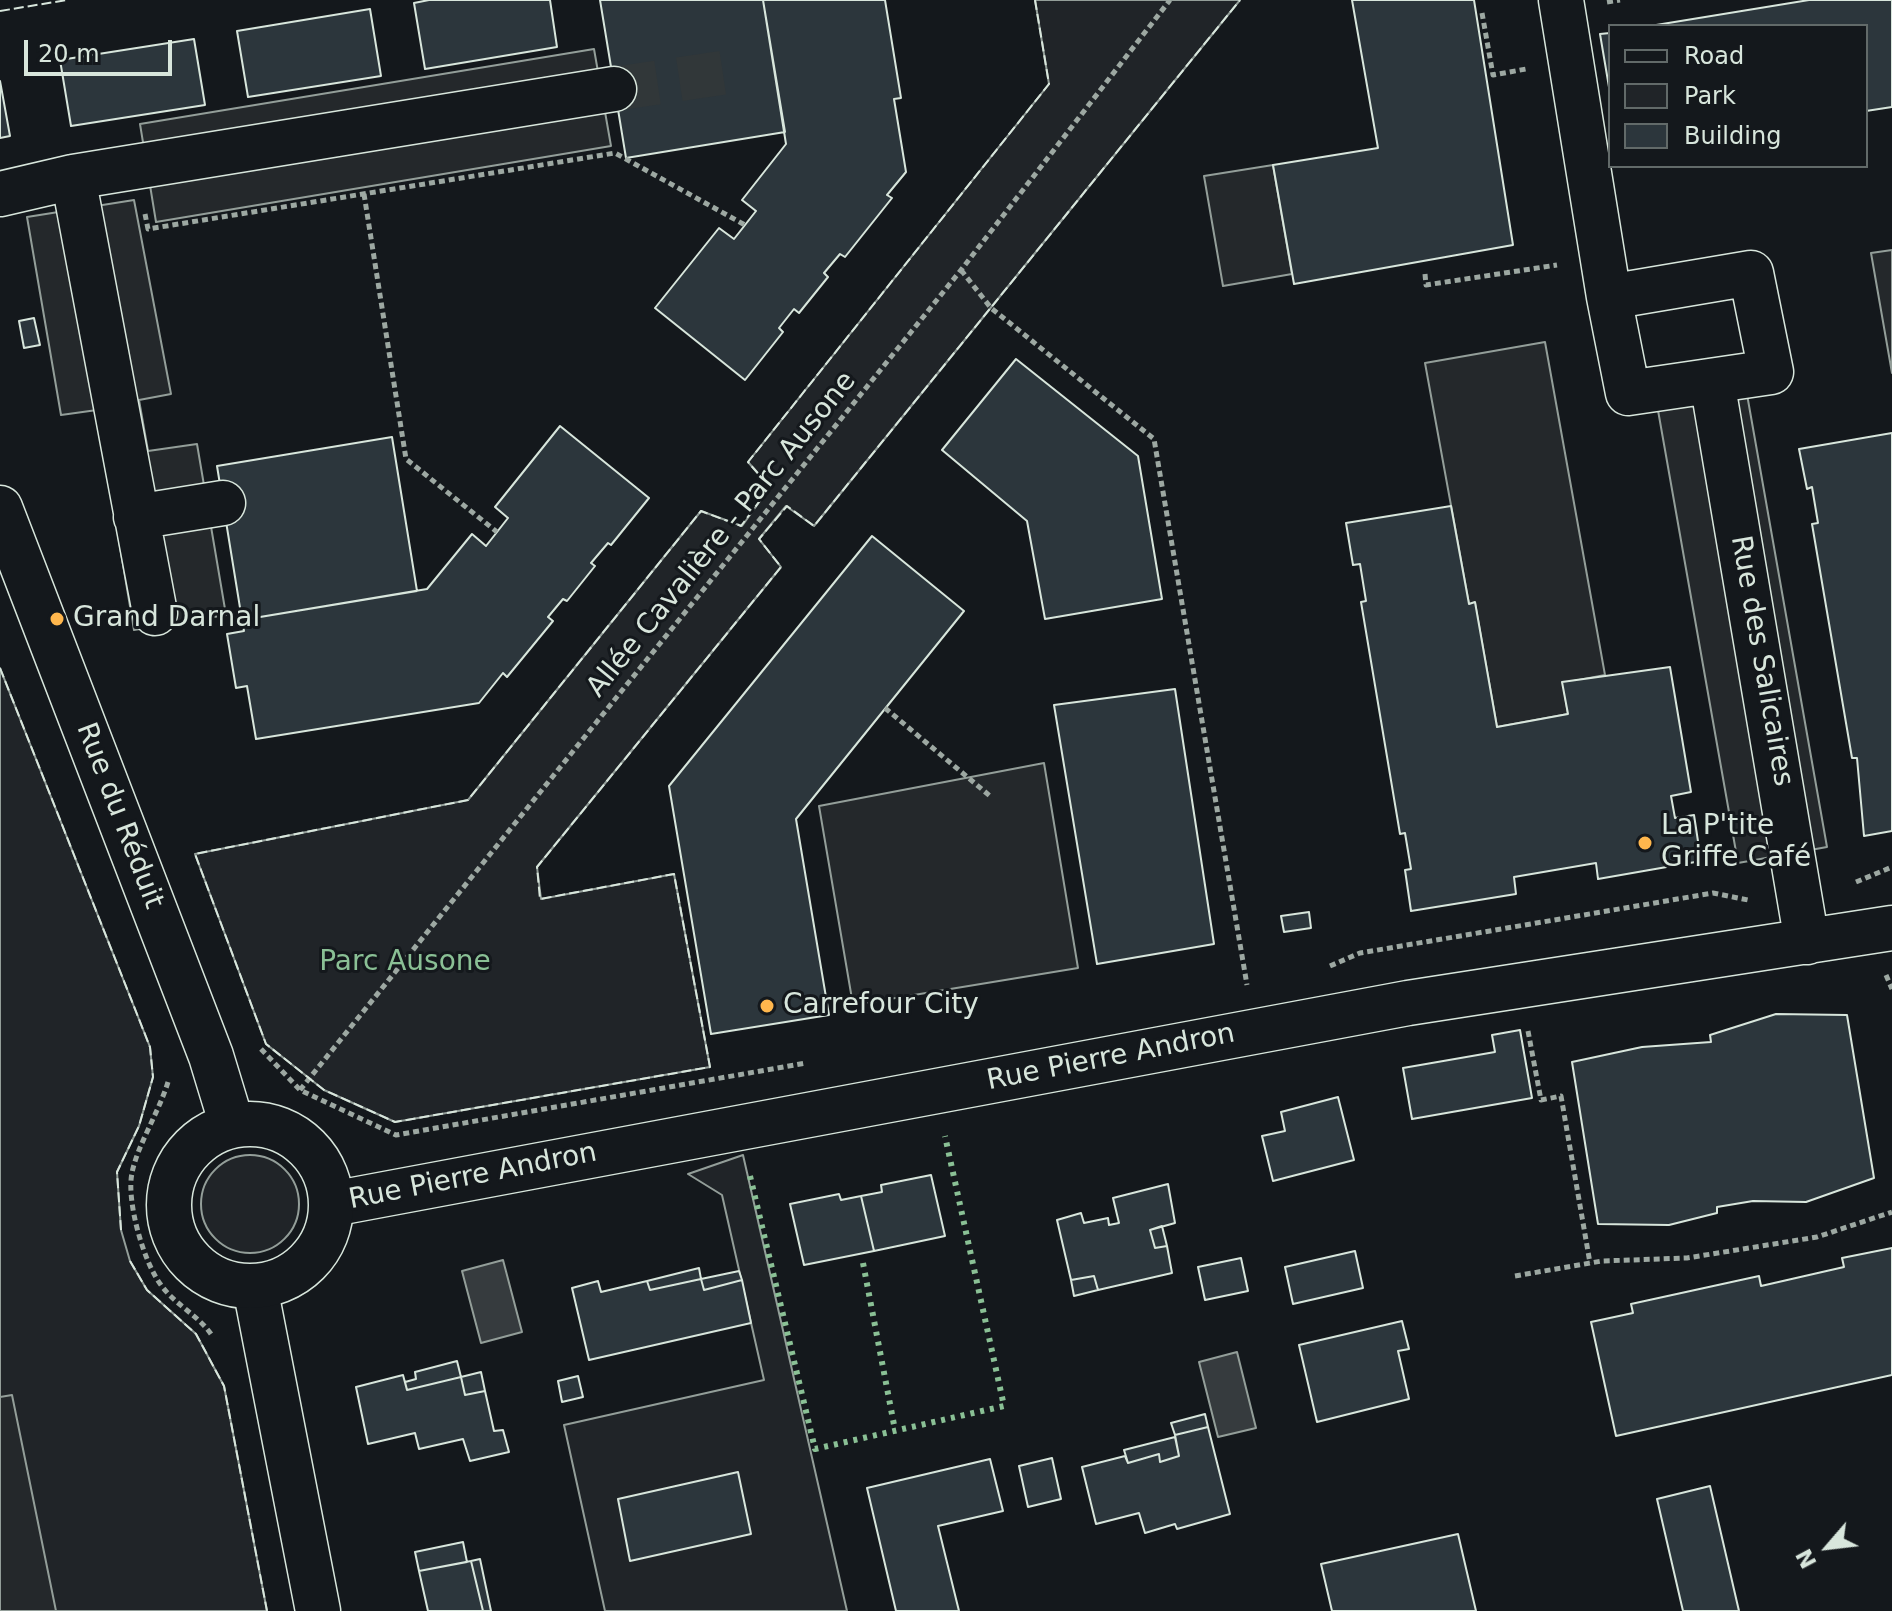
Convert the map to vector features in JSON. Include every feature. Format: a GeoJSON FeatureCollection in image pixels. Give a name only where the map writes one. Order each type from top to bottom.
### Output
{"type":"FeatureCollection","features":[{"type":"Feature","properties":{"kind":"street"},"geometry":{"type":"LineString","coordinates":[[1561,0],[1609,297],[1628,393],[1771,372],[1751,273],[1609,297]]}},
{"type":"Feature","properties":{"kind":"street"},"geometry":{"type":"LineString","coordinates":[[0,194],[73,177],[614,89]]}},
{"type":"Feature","properties":{"kind":"street"},"geometry":{"type":"LineString","coordinates":[[73,177],[155,613]]}},
{"type":"Feature","properties":{"kind":"street","name":"Rue des Salicaires"},"geometry":{"type":"LineString","coordinates":[[1712,381],[1807,942]]}},
{"type":"Feature","properties":{"kind":"street"},"geometry":{"type":"LineString","coordinates":[[136,517],[223,503]]}},
{"type":"Feature","properties":{"kind":"street","name":"Rue du Réduit"},"geometry":{"type":"LineString","coordinates":[[0,508],[211,1056],[232,1125]]}},
{"type":"Feature","properties":{"kind":"street","name":"Rue Pierre Andron"},"geometry":{"type":"LineString","coordinates":[[332,1204],[1396,1005],[1892,928]]}},
{"type":"Feature","properties":{"kind":"street"},"geometry":{"type":"LineString","coordinates":[[232,1125],[268,1126],[301,1140],[317,1158],[328,1180],[332,1204],[329,1228],[318,1251],[301,1269],[279,1281],[255,1287],[230,1284],[207,1274],[188,1258],[175,1236],[169,1213],[170,1189],[177,1167],[191,1148],[210,1133],[232,1125]]}},
{"type":"Feature","properties":{"kind":"street"},"geometry":{"type":"LineString","coordinates":[[255,1287],[318,1611]]}},
{"type":"Feature","properties":{"kind":"path","name":"Allée Cavalière - Parc Ausone"},"geometry":{"type":"LineString","coordinates":[[300,1090],[961,270],[1170,0]]}},
{"type":"Feature","properties":{"kind":"path"},"geometry":{"type":"LineString","coordinates":[[142,204],[148,229],[615,153],[745,225]]}},
{"type":"Feature","properties":{"kind":"path"},"geometry":{"type":"LineString","coordinates":[[364,194],[406,459],[497,532]]}},
{"type":"Feature","properties":{"kind":"path"},"geometry":{"type":"LineString","coordinates":[[961,270],[991,308],[1154,439],[1247,986]]}},
{"type":"Feature","properties":{"kind":"path"},"geometry":{"type":"LineString","coordinates":[[885,708],[990,796]]}},
{"type":"Feature","properties":{"kind":"path"},"geometry":{"type":"LineString","coordinates":[[1326,968],[1360,953],[1713,893],[1749,900],[1858,882],[1892,867]]}},
{"type":"Feature","properties":{"kind":"path"},"geometry":{"type":"LineString","coordinates":[[1231,988],[1260,983]]}},
{"type":"Feature","properties":{"kind":"path"},"geometry":{"type":"LineString","coordinates":[[1520,986],[1541,1100],[1561,1096],[1590,1263]]}},
{"type":"Feature","properties":{"kind":"path"},"geometry":{"type":"LineString","coordinates":[[254,1041],[300,1090],[396,1135],[807,1063]]}},
{"type":"Feature","properties":{"kind":"path"},"geometry":{"type":"LineString","coordinates":[[171,1069],[159,1113],[131,1174],[134,1213],[149,1265],[161,1286],[216,1340]]}},
{"type":"Feature","properties":{"kind":"path"},"geometry":{"type":"LineString","coordinates":[[1515,1276],[1590,1263],[1687,1258],[1817,1237],[1892,1212]]}},
{"type":"Feature","properties":{"kind":"green space","name":"Parc Ausone"},"geometry":{"type":"Polygon","coordinates":[[[1035,0],[1240,0],[814,526],[786,506],[759,539],[781,567],[537,867],[541,899],[674,874],[710,1067],[395,1122],[324,1090],[266,1044],[195,854],[468,800],[701,511],[742,526],[770,487],[748,462],[1049,84],[1035,0]]]}},
{"type":"Feature","properties":{"kind":"green space"},"geometry":{"type":"Polygon","coordinates":[[[0,668],[150,1047],[153,1077],[139,1126],[117,1172],[121,1230],[130,1261],[147,1290],[196,1334],[224,1386],[267,1611],[0,1611],[0,668]]]}},
{"type":"Feature","properties":{"kind":"green space"},"geometry":{"type":"Polygon","coordinates":[[[250,1155],[269,1159],[285,1169],[295,1185],[299,1204],[295,1223],[285,1239],[269,1249],[250,1253],[231,1249],[215,1239],[205,1223],[201,1204],[205,1185],[215,1169],[231,1159],[250,1155]]]}},
{"type":"Feature","properties":{"kind":"green space"},"geometry":{"type":"Polygon","coordinates":[[[743,1155],[847,1611],[605,1611],[564,1425],[764,1380],[722,1195],[688,1174],[743,1155]]]}},
{"type":"Feature","properties":{"kind":"shaded area"},"geometry":{"type":"Polygon","coordinates":[[[594,49],[611,146],[156,222],[140,124],[594,49]]]}},
{"type":"Feature","properties":{"kind":"shaded area"},"geometry":{"type":"Polygon","coordinates":[[[1273,165],[1292,274],[1223,286],[1204,176],[1273,165]]]}},
{"type":"Feature","properties":{"kind":"shaded area"},"geometry":{"type":"Polygon","coordinates":[[[134,200],[171,394],[139,400],[148,451],[197,444],[226,615],[134,630],[97,410],[61,415],[27,217],[134,200]]]}},
{"type":"Feature","properties":{"kind":"shaded area"},"geometry":{"type":"Polygon","coordinates":[[[1892,250],[1892,373],[1871,253],[1892,250]]]}},
{"type":"Feature","properties":{"kind":"shaded area"},"geometry":{"type":"Polygon","coordinates":[[[1545,342],[1605,675],[1563,683],[1568,714],[1497,727],[1475,603],[1469,604],[1425,363],[1545,342]]]}},
{"type":"Feature","properties":{"kind":"shaded area"},"geometry":{"type":"Polygon","coordinates":[[[1745,383],[1827,847],[1738,863],[1656,399],[1745,383]]]}},
{"type":"Feature","properties":{"kind":"shaded area"},"geometry":{"type":"Polygon","coordinates":[[[1044,763],[1078,968],[853,1005],[819,806],[1044,763]]]}},
{"type":"Feature","properties":{"kind":"shaded area"},"geometry":{"type":"Polygon","coordinates":[[[503,1260],[522,1332],[481,1343],[462,1271],[503,1260]]]}},
{"type":"Feature","properties":{"kind":"shaded area"},"geometry":{"type":"Polygon","coordinates":[[[1237,1352],[1256,1428],[1218,1437],[1199,1362],[1237,1352]]]}},
{"type":"Feature","properties":{"kind":"shaded area"},"geometry":{"type":"Polygon","coordinates":[[[12,1395],[56,1611],[0,1611],[0,1397],[12,1395]]]}},
{"type":"Feature","properties":{"kind":"building"},"geometry":{"type":"Polygon","coordinates":[[[429,0],[550,0],[557,47],[425,69],[414,3],[429,0]]]}},
{"type":"Feature","properties":{"kind":"building"},"geometry":{"type":"Polygon","coordinates":[[[600,0],[763,0],[785,132],[626,158],[600,0]]]}},
{"type":"Feature","properties":{"kind":"building"},"geometry":{"type":"Polygon","coordinates":[[[763,0],[885,0],[901,98],[894,99],[906,172],[887,195],[892,198],[845,257],[840,254],[824,273],[828,277],[799,313],[794,309],[779,328],[783,332],[745,380],[655,308],[719,228],[734,239],[756,211],[742,200],[786,144],[763,0]]]}},
{"type":"Feature","properties":{"kind":"building"},"geometry":{"type":"Polygon","coordinates":[[[1352,0],[1474,0],[1513,245],[1294,284],[1273,165],[1378,148],[1352,0]]]}},
{"type":"Feature","properties":{"kind":"building"},"geometry":{"type":"Polygon","coordinates":[[[1809,0],[1892,0],[1892,107],[1868,111],[1868,24],[1662,24],[1809,0]]]}},
{"type":"Feature","properties":{"kind":"building"},"geometry":{"type":"Polygon","coordinates":[[[370,9],[381,76],[248,97],[237,31],[370,9]]]}},
{"type":"Feature","properties":{"kind":"building"},"geometry":{"type":"Polygon","coordinates":[[[1608,33],[1608,81],[1600,34],[1608,33]]]}},
{"type":"Feature","properties":{"kind":"building"},"geometry":{"type":"Polygon","coordinates":[[[194,39],[205,105],[71,126],[60,60],[194,39]]]}},
{"type":"Feature","properties":{"kind":"building"},"geometry":{"type":"Polygon","coordinates":[[[0,81],[10,136],[0,138],[0,81]]]}},
{"type":"Feature","properties":{"kind":"building"},"geometry":{"type":"Polygon","coordinates":[[[34,318],[40,345],[24,348],[19,321],[34,318]]]}},
{"type":"Feature","properties":{"kind":"building"},"geometry":{"type":"Polygon","coordinates":[[[1016,359],[1138,456],[1162,599],[1045,619],[1027,521],[942,450],[1016,359]]]}},
{"type":"Feature","properties":{"kind":"building"},"geometry":{"type":"Polygon","coordinates":[[[560,426],[649,498],[611,545],[608,543],[591,563],[595,566],[567,601],[563,599],[548,617],[553,621],[507,677],[503,673],[479,703],[256,739],[247,686],[236,688],[227,634],[244,631],[242,620],[427,589],[472,534],[486,546],[508,518],[495,507],[560,426]]]}},
{"type":"Feature","properties":{"kind":"building"},"geometry":{"type":"Polygon","coordinates":[[[1892,433],[1892,831],[1864,836],[1857,758],[1852,758],[1812,524],[1818,523],[1812,487],[1807,489],[1799,449],[1892,433]]]}},
{"type":"Feature","properties":{"kind":"building"},"geometry":{"type":"Polygon","coordinates":[[[392,437],[417,591],[242,620],[217,466],[392,437]]]}},
{"type":"Feature","properties":{"kind":"building"},"geometry":{"type":"Polygon","coordinates":[[[1451,506],[1469,604],[1475,602],[1497,727],[1568,714],[1562,682],[1670,667],[1691,792],[1671,796],[1675,818],[1694,815],[1701,861],[1598,879],[1596,863],[1514,877],[1516,894],[1411,911],[1405,870],[1411,869],[1405,833],[1400,834],[1361,602],[1366,601],[1360,564],[1353,565],[1346,523],[1451,506]]]}},
{"type":"Feature","properties":{"kind":"building"},"geometry":{"type":"Polygon","coordinates":[[[872,536],[964,611],[796,819],[829,1015],[711,1034],[669,786],[872,536]]]}},
{"type":"Feature","properties":{"kind":"building"},"geometry":{"type":"Polygon","coordinates":[[[1175,689],[1214,944],[1097,964],[1054,705],[1175,689]]]}},
{"type":"Feature","properties":{"kind":"building"},"geometry":{"type":"Polygon","coordinates":[[[1309,912],[1311,928],[1284,932],[1281,916],[1309,912]]]}},
{"type":"Feature","properties":{"kind":"building"},"geometry":{"type":"Polygon","coordinates":[[[1776,1014],[1847,1015],[1874,1178],[1806,1202],[1753,1201],[1717,1207],[1717,1213],[1669,1225],[1598,1224],[1572,1062],[1642,1047],[1711,1042],[1710,1035],[1776,1014]]]}},
{"type":"Feature","properties":{"kind":"building"},"geometry":{"type":"Polygon","coordinates":[[[1520,1030],[1532,1098],[1412,1119],[1403,1068],[1495,1052],[1492,1035],[1520,1030]]]}},
{"type":"Feature","properties":{"kind":"building"},"geometry":{"type":"Polygon","coordinates":[[[1338,1097],[1354,1160],[1273,1181],[1262,1136],[1285,1131],[1281,1112],[1338,1097]]]}},
{"type":"Feature","properties":{"kind":"building"},"geometry":{"type":"Polygon","coordinates":[[[931,1175],[945,1236],[874,1251],[861,1196],[882,1192],[881,1185],[931,1175]]]}},
{"type":"Feature","properties":{"kind":"building"},"geometry":{"type":"Polygon","coordinates":[[[1168,1184],[1175,1223],[1150,1230],[1155,1248],[1167,1246],[1172,1273],[1098,1290],[1094,1276],[1071,1280],[1057,1220],[1081,1213],[1084,1223],[1108,1218],[1109,1225],[1119,1223],[1113,1198],[1168,1184]]]}},
{"type":"Feature","properties":{"kind":"building"},"geometry":{"type":"Polygon","coordinates":[[[839,1194],[841,1200],[861,1196],[874,1251],[804,1265],[790,1204],[839,1194]]]}},
{"type":"Feature","properties":{"kind":"building"},"geometry":{"type":"Polygon","coordinates":[[[1162,1226],[1167,1246],[1155,1248],[1150,1230],[1162,1226]]]}},
{"type":"Feature","properties":{"kind":"building"},"geometry":{"type":"Polygon","coordinates":[[[1892,1248],[1892,1375],[1616,1436],[1591,1322],[1633,1313],[1631,1304],[1759,1276],[1761,1286],[1844,1267],[1842,1258],[1892,1248]]]}},
{"type":"Feature","properties":{"kind":"building"},"geometry":{"type":"Polygon","coordinates":[[[1355,1251],[1363,1288],[1293,1304],[1285,1267],[1355,1251]]]}},
{"type":"Feature","properties":{"kind":"building"},"geometry":{"type":"Polygon","coordinates":[[[1241,1258],[1248,1291],[1205,1300],[1198,1267],[1241,1258]]]}},
{"type":"Feature","properties":{"kind":"building"},"geometry":{"type":"Polygon","coordinates":[[[699,1268],[701,1279],[650,1290],[647,1281],[699,1268]]]}},
{"type":"Feature","properties":{"kind":"building"},"geometry":{"type":"Polygon","coordinates":[[[739,1271],[742,1280],[704,1290],[701,1279],[739,1271]]]}},
{"type":"Feature","properties":{"kind":"building"},"geometry":{"type":"Polygon","coordinates":[[[1094,1276],[1098,1290],[1074,1296],[1071,1280],[1094,1276]]]}},
{"type":"Feature","properties":{"kind":"building"},"geometry":{"type":"Polygon","coordinates":[[[701,1279],[704,1290],[742,1280],[751,1323],[589,1360],[572,1288],[598,1281],[601,1292],[647,1281],[650,1290],[701,1279]]]}},
{"type":"Feature","properties":{"kind":"building"},"geometry":{"type":"Polygon","coordinates":[[[1402,1321],[1409,1349],[1398,1351],[1409,1399],[1317,1422],[1299,1345],[1402,1321]]]}},
{"type":"Feature","properties":{"kind":"building"},"geometry":{"type":"Polygon","coordinates":[[[457,1361],[461,1377],[407,1390],[405,1382],[416,1379],[415,1372],[457,1361]]]}},
{"type":"Feature","properties":{"kind":"building"},"geometry":{"type":"Polygon","coordinates":[[[481,1372],[485,1391],[465,1395],[461,1377],[481,1372]]]}},
{"type":"Feature","properties":{"kind":"building"},"geometry":{"type":"Polygon","coordinates":[[[403,1375],[407,1390],[461,1377],[465,1395],[485,1391],[494,1431],[503,1430],[509,1452],[470,1461],[463,1439],[419,1449],[415,1433],[368,1444],[356,1387],[403,1375]]]}},
{"type":"Feature","properties":{"kind":"building"},"geometry":{"type":"Polygon","coordinates":[[[578,1376],[583,1397],[562,1402],[558,1381],[578,1376]]]}},
{"type":"Feature","properties":{"kind":"building"},"geometry":{"type":"Polygon","coordinates":[[[1205,1414],[1208,1427],[1175,1435],[1171,1423],[1205,1414]]]}},
{"type":"Feature","properties":{"kind":"building"},"geometry":{"type":"Polygon","coordinates":[[[1208,1427],[1230,1514],[1177,1529],[1175,1524],[1145,1533],[1139,1513],[1096,1524],[1082,1467],[1125,1456],[1128,1463],[1159,1454],[1160,1462],[1179,1456],[1175,1435],[1208,1427]]]}},
{"type":"Feature","properties":{"kind":"building"},"geometry":{"type":"Polygon","coordinates":[[[1175,1437],[1179,1456],[1160,1462],[1159,1454],[1128,1463],[1124,1450],[1175,1437]]]}},
{"type":"Feature","properties":{"kind":"building"},"geometry":{"type":"Polygon","coordinates":[[[1052,1458],[1061,1499],[1028,1507],[1019,1466],[1052,1458]]]}},
{"type":"Feature","properties":{"kind":"building"},"geometry":{"type":"Polygon","coordinates":[[[990,1459],[1003,1511],[938,1526],[959,1611],[896,1611],[867,1488],[990,1459]]]}},
{"type":"Feature","properties":{"kind":"building"},"geometry":{"type":"Polygon","coordinates":[[[738,1472],[751,1534],[630,1561],[618,1499],[738,1472]]]}},
{"type":"Feature","properties":{"kind":"building"},"geometry":{"type":"Polygon","coordinates":[[[1710,1486],[1739,1611],[1683,1611],[1657,1499],[1710,1486]]]}},
{"type":"Feature","properties":{"kind":"building"},"geometry":{"type":"Polygon","coordinates":[[[1458,1534],[1476,1611],[1332,1611],[1321,1564],[1458,1534]]]}},
{"type":"Feature","properties":{"kind":"building"},"geometry":{"type":"Polygon","coordinates":[[[463,1542],[467,1562],[419,1571],[415,1552],[463,1542]]]}},
{"type":"Feature","properties":{"kind":"building"},"geometry":{"type":"Polygon","coordinates":[[[480,1559],[491,1611],[483,1611],[471,1561],[480,1559]]]}},
{"type":"Feature","properties":{"kind":"building"},"geometry":{"type":"Polygon","coordinates":[[[471,1561],[483,1611],[428,1611],[419,1571],[471,1561]]]}},
{"type":"Feature","properties":{"kind":"tunnel"},"geometry":{"type":"LineString","coordinates":[[614,89],[734,71]]}},
{"type":"Feature","properties":{"kind":"hedge"},"geometry":{"type":"LineString","coordinates":[[750,1176],[815,1449],[1004,1406],[945,1136]]}},
{"type":"Feature","properties":{"kind":"hedge"},"geometry":{"type":"LineString","coordinates":[[863,1263],[895,1430]]}},
{"type":"Feature","properties":{"kind":"fence"},"geometry":{"type":"LineString","coordinates":[[0,11],[67,0]]}},
{"type":"Feature","properties":{"kind":"fence"},"geometry":{"type":"LineString","coordinates":[[1035,0],[1049,84],[748,462],[770,487],[741,526],[701,511],[468,800],[195,854],[266,1044],[324,1090],[395,1122],[710,1067],[674,874],[540,899],[537,867],[781,567],[759,539],[787,506],[814,526],[1240,0]]}},
{"type":"Feature","properties":{"kind":"fence"},"geometry":{"type":"LineString","coordinates":[[0,668],[150,1047],[153,1077],[139,1126],[117,1172],[121,1230]]}},
{"type":"Feature","properties":{"kind":"fence"},"geometry":{"type":"LineString","coordinates":[[130,1261],[147,1290],[196,1334],[224,1386],[267,1611]]}},
{"type":"Feature","properties":{"kind":"place","name":"Grand Darnal"},"geometry":{"type":"Point","coordinates":[57,619]}},
{"type":"Feature","properties":{"kind":"place","name":"La P'tite Griffe Café"},"geometry":{"type":"Point","coordinates":[1645,843]}},
{"type":"Feature","properties":{"kind":"place","name":"Carrefour City"},"geometry":{"type":"Point","coordinates":[767,1006]}}]}
